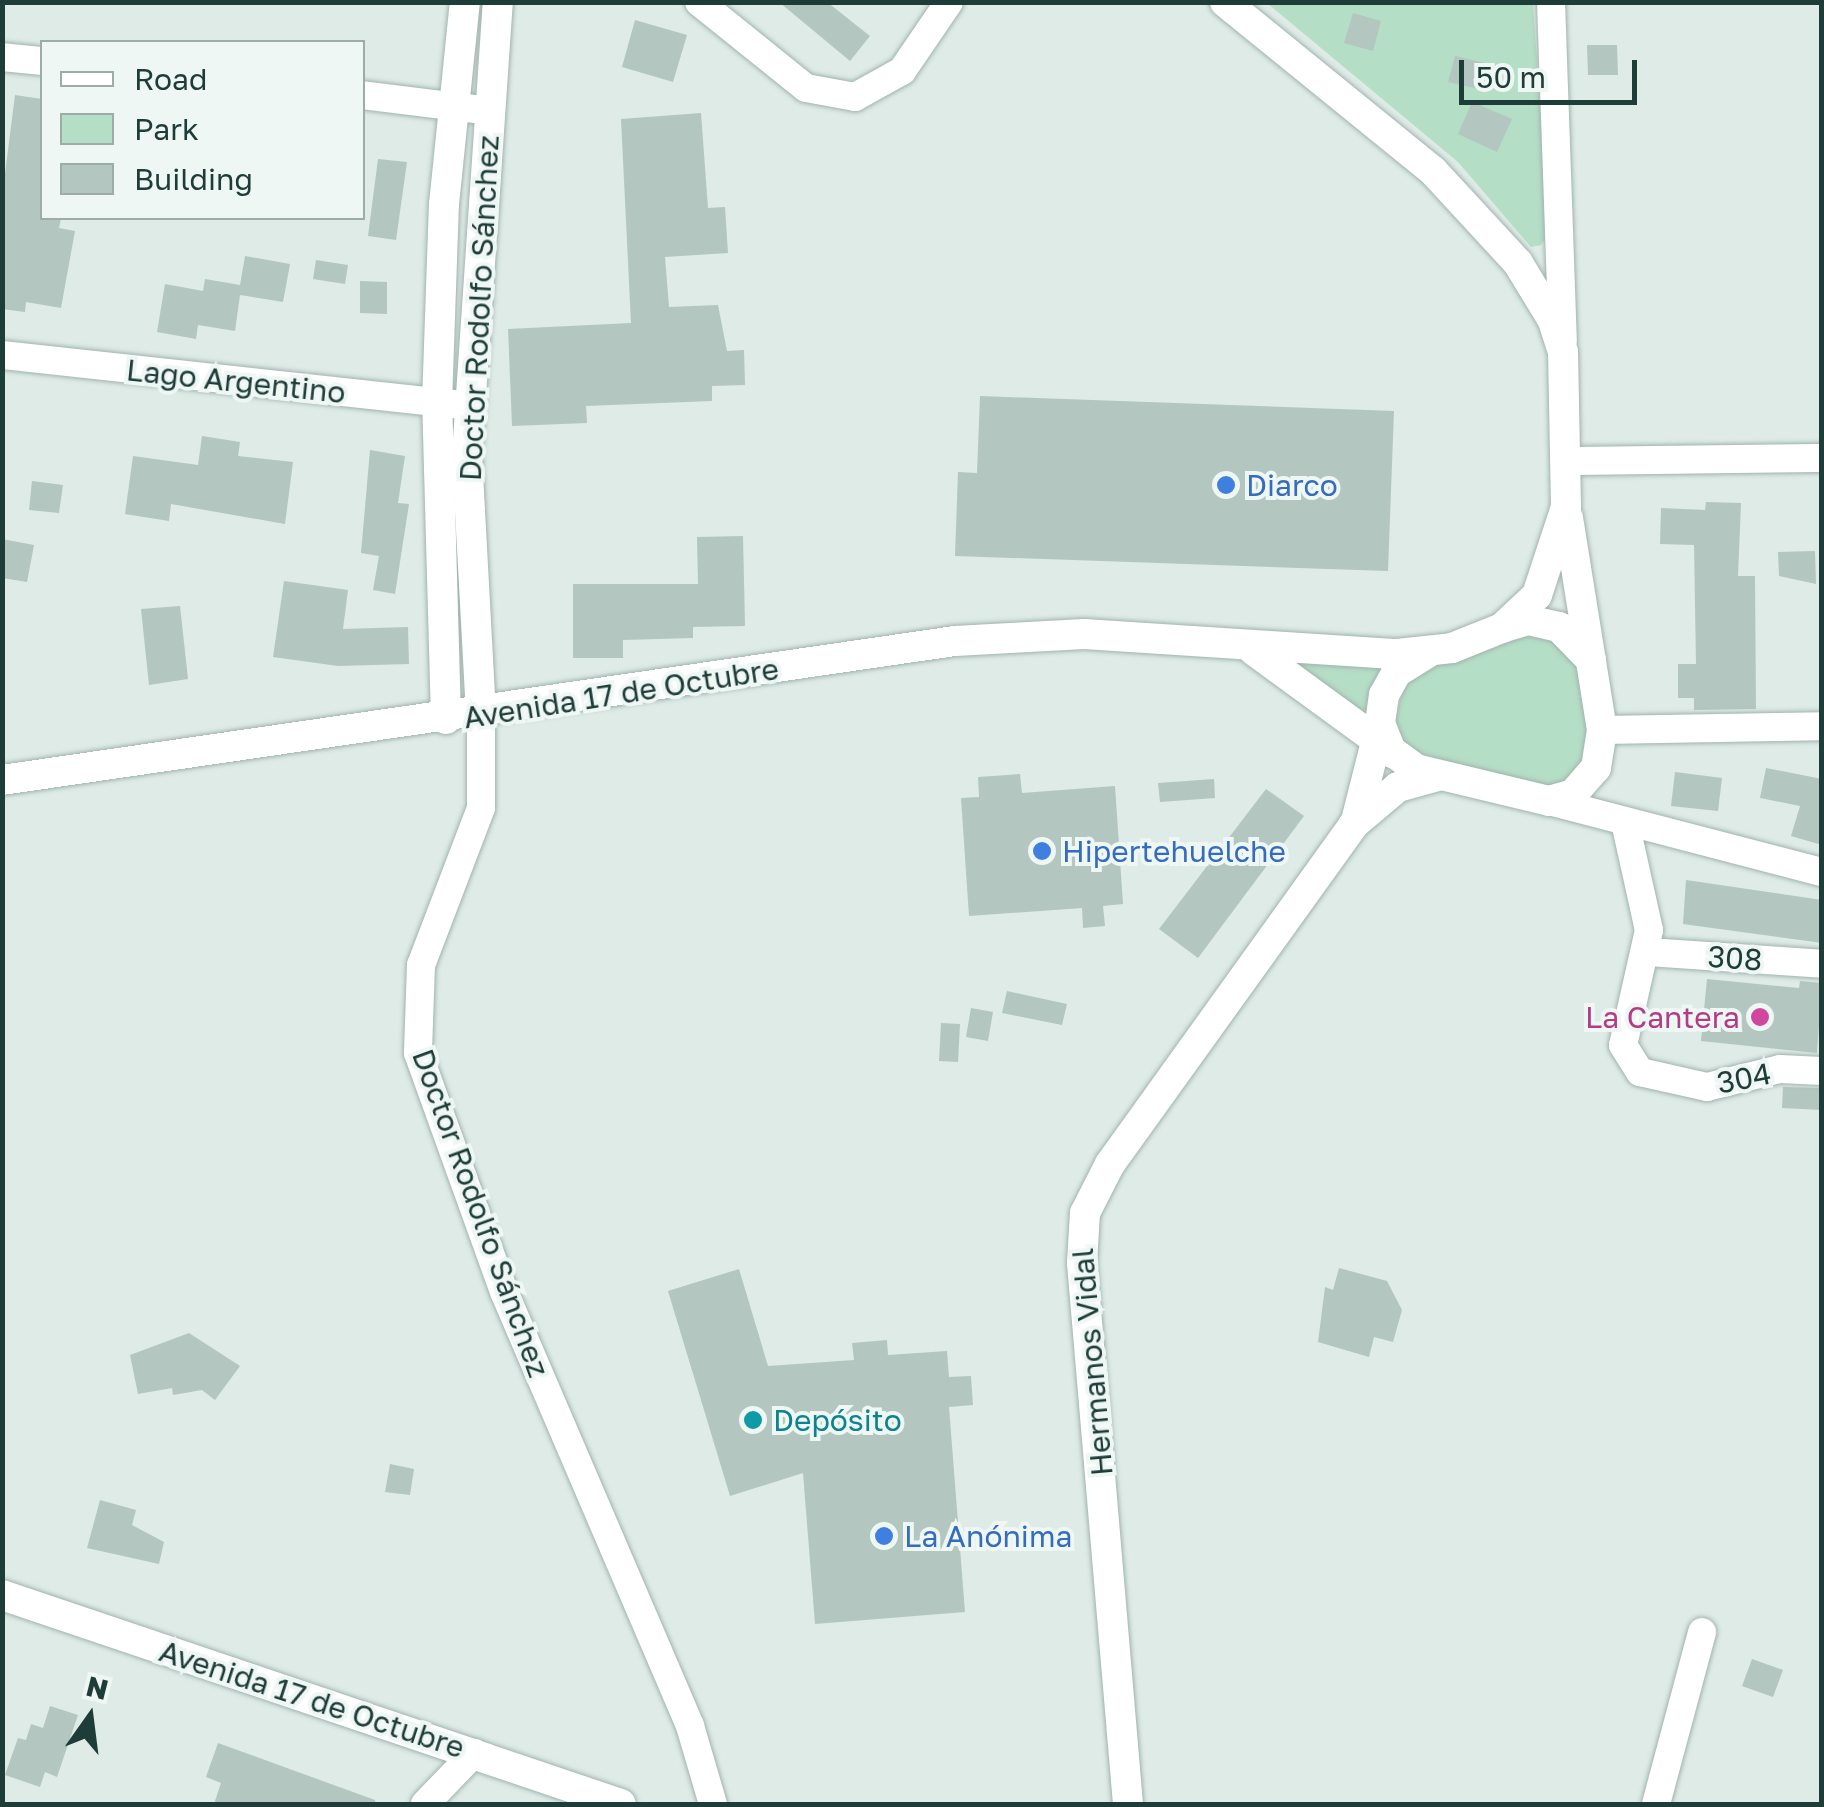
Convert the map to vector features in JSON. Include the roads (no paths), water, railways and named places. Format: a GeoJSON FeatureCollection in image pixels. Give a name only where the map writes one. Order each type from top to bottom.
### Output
{"type":"FeatureCollection","features":[{"type":"Feature","properties":{"kind":"main road","name":"Doctor Rodolfo Sánchez"},"geometry":{"type":"LineString","coordinates":[[446,720],[437,403],[454,105],[465,2]]}},
{"type":"Feature","properties":{"kind":"main road","name":"Doctor Rodolfo Sánchez"},"geometry":{"type":"LineString","coordinates":[[481,714],[468,406],[498,2]]}},
{"type":"Feature","properties":{"kind":"main road","name":"Avenida 17 de Octubre"},"geometry":{"type":"LineString","coordinates":[[1225,2],[1464,201],[1538,292],[1563,352],[1566,507],[1602,730],[1591,777],[1573,794],[1549,801],[1438,776],[1282,665],[1242,646]]}},
{"type":"Feature","properties":{"kind":"main road","name":"Avenida 17 de Octubre"},"geometry":{"type":"LineString","coordinates":[[2,780],[446,720],[1000,636],[1431,652],[1502,628],[1537,595],[1566,507]]}},
{"type":"Feature","properties":{"kind":"main road"},"geometry":{"type":"LineString","coordinates":[[1502,628],[1528,620],[1560,627],[1592,662]]}},
{"type":"Feature","properties":{"kind":"main road"},"geometry":{"type":"LineString","coordinates":[[1384,740],[1398,672],[1431,652]]}},
{"type":"Feature","properties":{"kind":"main road","name":"Hermanos Vidal"},"geometry":{"type":"LineString","coordinates":[[1354,824],[1384,740]]}},
{"type":"Feature","properties":{"kind":"main road","name":"Hermanos Vidal"},"geometry":{"type":"LineString","coordinates":[[1128,1804],[1082,1263],[1085,1213],[1110,1164],[1354,824],[1398,787],[1438,776]]}},
{"type":"Feature","properties":{"kind":"main road","name":"Avenida 17 de Octubre"},"geometry":{"type":"LineString","coordinates":[[2,1595],[622,1804]]}},
{"type":"Feature","properties":{"kind":"street"},"geometry":{"type":"LineString","coordinates":[[700,2],[806,88],[855,97],[902,71],[949,2]]}},
{"type":"Feature","properties":{"kind":"street"},"geometry":{"type":"LineString","coordinates":[[1551,2],[1563,352]]}},
{"type":"Feature","properties":{"kind":"street"},"geometry":{"type":"LineString","coordinates":[[2,57],[40,62]]}},
{"type":"Feature","properties":{"kind":"street"},"geometry":{"type":"LineString","coordinates":[[365,95],[490,112]]}},
{"type":"Feature","properties":{"kind":"street","name":"Lago Argentino"},"geometry":{"type":"LineString","coordinates":[[2,355],[468,406]]}},
{"type":"Feature","properties":{"kind":"street"},"geometry":{"type":"LineString","coordinates":[[1568,461],[1822,458]]}},
{"type":"Feature","properties":{"kind":"street","name":"Doctor Rodolfo Sánchez"},"geometry":{"type":"LineString","coordinates":[[481,714],[481,808],[421,965],[418,1053],[505,1294],[690,1726],[713,1804]]}},
{"type":"Feature","properties":{"kind":"street"},"geometry":{"type":"LineString","coordinates":[[1602,730],[1822,726]]}},
{"type":"Feature","properties":{"kind":"street"},"geometry":{"type":"LineString","coordinates":[[1549,801],[1822,872]]}},
{"type":"Feature","properties":{"kind":"street"},"geometry":{"type":"LineString","coordinates":[[1625,822],[1648,952]]}},
{"type":"Feature","properties":{"kind":"street","name":"308"},"geometry":{"type":"LineString","coordinates":[[1648,952],[1822,964]]}},
{"type":"Feature","properties":{"kind":"street","name":"304"},"geometry":{"type":"LineString","coordinates":[[1648,952],[1623,1045],[1640,1072],[1707,1087],[1766,1071],[1822,1071]]}},
{"type":"Feature","properties":{"kind":"street"},"geometry":{"type":"LineString","coordinates":[[1656,1804],[1702,1632]]}},
{"type":"Feature","properties":{"kind":"street"},"geometry":{"type":"LineString","coordinates":[[425,1804],[474,1753]]}},
{"type":"Feature","properties":{"kind":"place","name":"Diarco"},"geometry":{"type":"Point","coordinates":[1226,485]}},
{"type":"Feature","properties":{"kind":"place","name":"Hipertehuelche"},"geometry":{"type":"Point","coordinates":[1042,851]}},
{"type":"Feature","properties":{"kind":"place","name":"La Cantera"},"geometry":{"type":"Point","coordinates":[1760,1017]}},
{"type":"Feature","properties":{"kind":"place","name":"Depósito"},"geometry":{"type":"Point","coordinates":[753,1420]}},
{"type":"Feature","properties":{"kind":"place","name":"La Anónima"},"geometry":{"type":"Point","coordinates":[884,1536]}}]}
